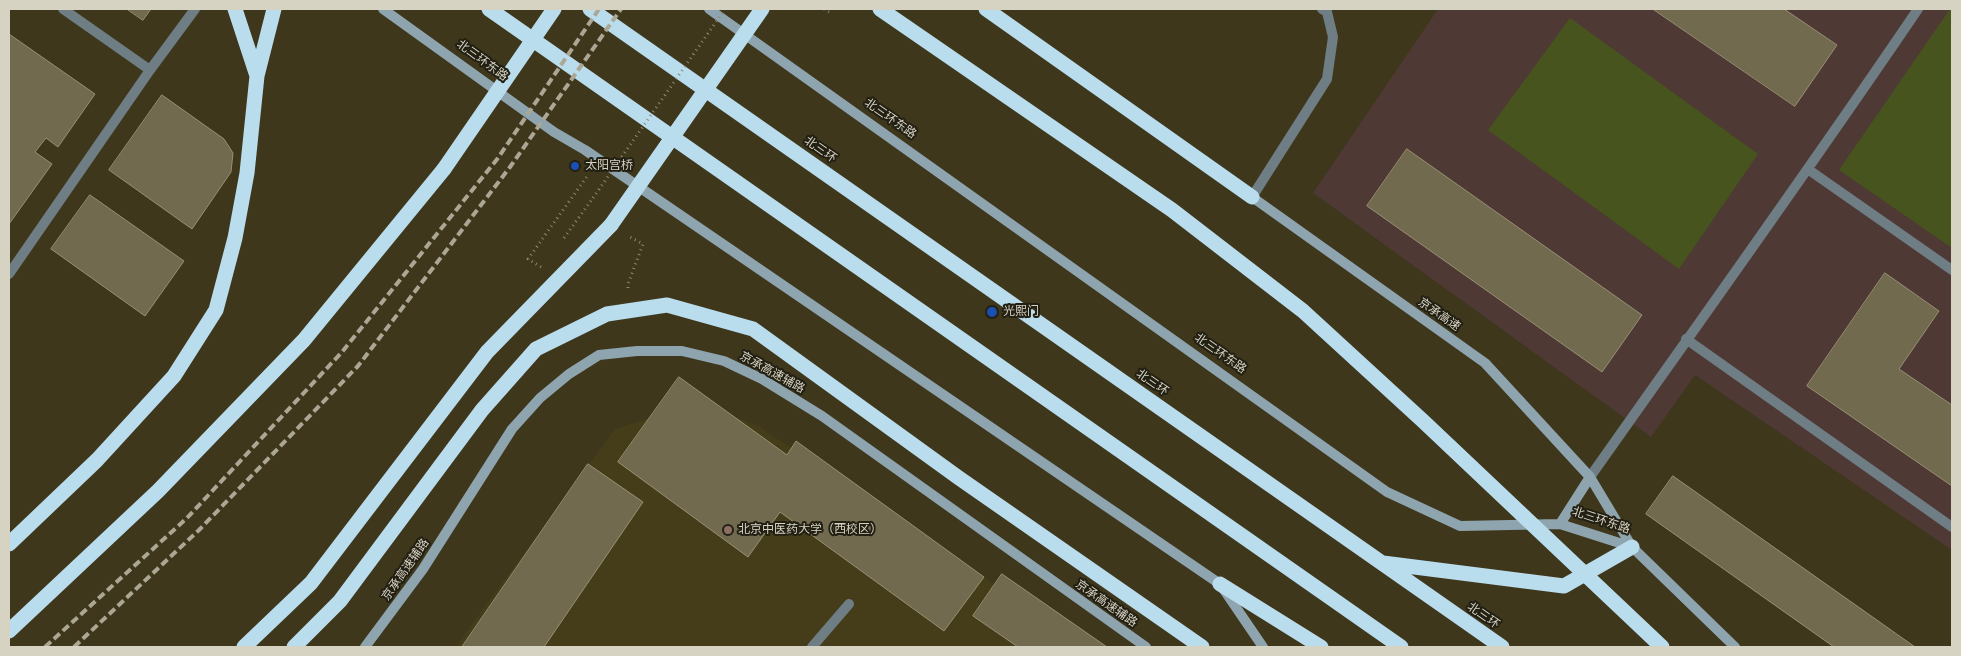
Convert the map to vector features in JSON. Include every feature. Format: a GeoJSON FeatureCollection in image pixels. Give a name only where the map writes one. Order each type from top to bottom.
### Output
{"type":"FeatureCollection","features":[{"type":"Feature","properties":{"kind":"highway"},"geometry":{"type":"LineString","coordinates":[[235,9],[257,76]]}},
{"type":"Feature","properties":{"kind":"highway"},"geometry":{"type":"LineString","coordinates":[[9,544],[97,460],[174,376],[216,310],[235,238],[247,173],[257,76],[274,9]]}},
{"type":"Feature","properties":{"kind":"highway"},"geometry":{"type":"LineString","coordinates":[[490,9],[1401,647]]}},
{"type":"Feature","properties":{"kind":"highway"},"geometry":{"type":"LineString","coordinates":[[9,631],[158,491],[304,340],[444,169],[554,9]]}},
{"type":"Feature","properties":{"kind":"highway","name":"北三环"},"geometry":{"type":"LineString","coordinates":[[590,9],[1502,647]]}},
{"type":"Feature","properties":{"kind":"highway"},"geometry":{"type":"LineString","coordinates":[[244,647],[311,583],[487,352],[611,225],[762,9]]}},
{"type":"Feature","properties":{"kind":"highway"},"geometry":{"type":"LineString","coordinates":[[880,9],[1172,210],[1303,312],[1423,421],[1662,647]]}},
{"type":"Feature","properties":{"kind":"highway"},"geometry":{"type":"LineString","coordinates":[[986,9],[1252,197]]}},
{"type":"Feature","properties":{"kind":"highway"},"geometry":{"type":"LineString","coordinates":[[294,647],[340,601],[482,410],[536,349],[607,314],[668,305],[753,329],[959,478],[1202,647]]}},
{"type":"Feature","properties":{"kind":"highway"},"geometry":{"type":"LineString","coordinates":[[1381,563],[1564,586],[1632,547]]}},
{"type":"Feature","properties":{"kind":"highway"},"geometry":{"type":"LineString","coordinates":[[1220,584],[1321,647]]}},
{"type":"Feature","properties":{"kind":"street"},"geometry":{"type":"LineString","coordinates":[[63,9],[150,70]]}},
{"type":"Feature","properties":{"kind":"street"},"geometry":{"type":"LineString","coordinates":[[9,274],[150,70],[195,9]]}},
{"type":"Feature","properties":{"kind":"street","name":"北三环东路"},"geometry":{"type":"LineString","coordinates":[[383,9],[554,132],[598,160],[1220,584],[1263,647]]}},
{"type":"Feature","properties":{"kind":"street","name":"北三环东路"},"geometry":{"type":"LineString","coordinates":[[709,9],[1387,492],[1460,526],[1560,524],[1632,547],[1735,647]]}},
{"type":"Feature","properties":{"kind":"street"},"geometry":{"type":"LineString","coordinates":[[1252,197],[1327,79],[1334,37],[1326,12],[1322,9]]}},
{"type":"Feature","properties":{"kind":"street"},"geometry":{"type":"LineString","coordinates":[[1560,524],[1590,477],[1686,339],[1809,170],[1918,9]]}},
{"type":"Feature","properties":{"kind":"street"},"geometry":{"type":"LineString","coordinates":[[1809,170],[1952,270]]}},
{"type":"Feature","properties":{"kind":"street","name":"京承高速"},"geometry":{"type":"LineString","coordinates":[[1252,197],[1485,363],[1590,477],[1632,547]]}},
{"type":"Feature","properties":{"kind":"street"},"geometry":{"type":"LineString","coordinates":[[1686,339],[1952,526]]}},
{"type":"Feature","properties":{"kind":"street","name":"京承高速辅路"},"geometry":{"type":"LineString","coordinates":[[364,647],[428,561],[512,429],[540,398],[598,355],[637,351],[682,351],[724,361],[762,379],[822,416],[1146,647]]}},
{"type":"Feature","properties":{"kind":"street"},"geometry":{"type":"LineString","coordinates":[[812,647],[849,604]]}},
{"type":"Feature","properties":{"kind":"path"},"geometry":{"type":"LineString","coordinates":[[560,245],[725,9]]}},
{"type":"Feature","properties":{"kind":"path"},"geometry":{"type":"LineString","coordinates":[[824,9],[829,12]]}},
{"type":"Feature","properties":{"kind":"path"},"geometry":{"type":"LineString","coordinates":[[548,260],[542,268],[528,259],[598,160]]}},
{"type":"Feature","properties":{"kind":"path"},"geometry":{"type":"LineString","coordinates":[[586,208],[642,244],[628,284],[629,293]]}},
{"type":"Feature","properties":{"kind":"shaded area"},"geometry":{"type":"Polygon","coordinates":[[[1438,9],[1952,9],[1952,550],[1695,375],[1651,437],[1313,193],[1438,9]]]}},
{"type":"Feature","properties":{"kind":"shaded area","name":"北京中医药大学（西校区）"},"geometry":{"type":"Polygon","coordinates":[[[708,406],[760,427],[1088,647],[455,647],[615,429],[675,410],[708,406]]]}},
{"type":"Feature","properties":{"kind":"green space"},"geometry":{"type":"Polygon","coordinates":[[[1950,9],[1952,9],[1952,248],[1839,170],[1950,9]]]}},
{"type":"Feature","properties":{"kind":"green space"},"geometry":{"type":"Polygon","coordinates":[[[1570,18],[1758,154],[1679,269],[1488,130],[1570,18]]]}},
{"type":"Feature","properties":{"kind":"building"},"geometry":{"type":"Polygon","coordinates":[[[127,9],[151,9],[143,20],[127,9]]]}},
{"type":"Feature","properties":{"kind":"building"},"geometry":{"type":"Polygon","coordinates":[[[1653,9],[1784,9],[1837,45],[1795,106],[1653,9]]]}},
{"type":"Feature","properties":{"kind":"building"},"geometry":{"type":"Polygon","coordinates":[[[9,34],[95,94],[58,147],[46,138],[35,152],[52,164],[9,224],[9,34]]]}},
{"type":"Feature","properties":{"kind":"building"},"geometry":{"type":"Polygon","coordinates":[[[162,95],[224,139],[233,153],[231,172],[192,229],[109,170],[162,95]]]}},
{"type":"Feature","properties":{"kind":"building"},"geometry":{"type":"Polygon","coordinates":[[[1407,149],[1642,315],[1602,372],[1367,206],[1407,149]]]}},
{"type":"Feature","properties":{"kind":"building"},"geometry":{"type":"Polygon","coordinates":[[[90,195],[184,261],[145,316],[51,249],[90,195]]]}},
{"type":"Feature","properties":{"kind":"building"},"geometry":{"type":"Polygon","coordinates":[[[1885,273],[1939,311],[1899,369],[1952,405],[1952,486],[1807,386],[1885,273]]]}},
{"type":"Feature","properties":{"kind":"building"},"geometry":{"type":"Polygon","coordinates":[[[679,377],[787,455],[796,441],[984,577],[944,631],[780,512],[748,557],[618,462],[679,377]]]}},
{"type":"Feature","properties":{"kind":"building"},"geometry":{"type":"Polygon","coordinates":[[[588,464],[643,502],[544,647],[462,647],[588,464]]]}},
{"type":"Feature","properties":{"kind":"building"},"geometry":{"type":"Polygon","coordinates":[[[1673,476],[1915,647],[1834,647],[1646,514],[1673,476]]]}},
{"type":"Feature","properties":{"kind":"building"},"geometry":{"type":"Polygon","coordinates":[[[1002,574],[1107,647],[1018,647],[973,616],[1002,574]]]}},
{"type":"Feature","properties":{"kind":"railway"},"geometry":{"type":"LineString","coordinates":[[45,647],[187,518],[342,352],[498,158],[599,9]]}},
{"type":"Feature","properties":{"kind":"railway"},"geometry":{"type":"LineString","coordinates":[[74,647],[199,530],[358,366],[510,167],[621,9]]}},
{"type":"Feature","properties":{"kind":"place","name":"太阳宫桥"},"geometry":{"type":"Point","coordinates":[575,166]}},
{"type":"Feature","properties":{"kind":"place","name":"光熙门"},"geometry":{"type":"Point","coordinates":[992,312]}},
{"type":"Feature","properties":{"kind":"place","name":"北京中医药大学（西校区）"},"geometry":{"type":"Point","coordinates":[728,530]}}]}
